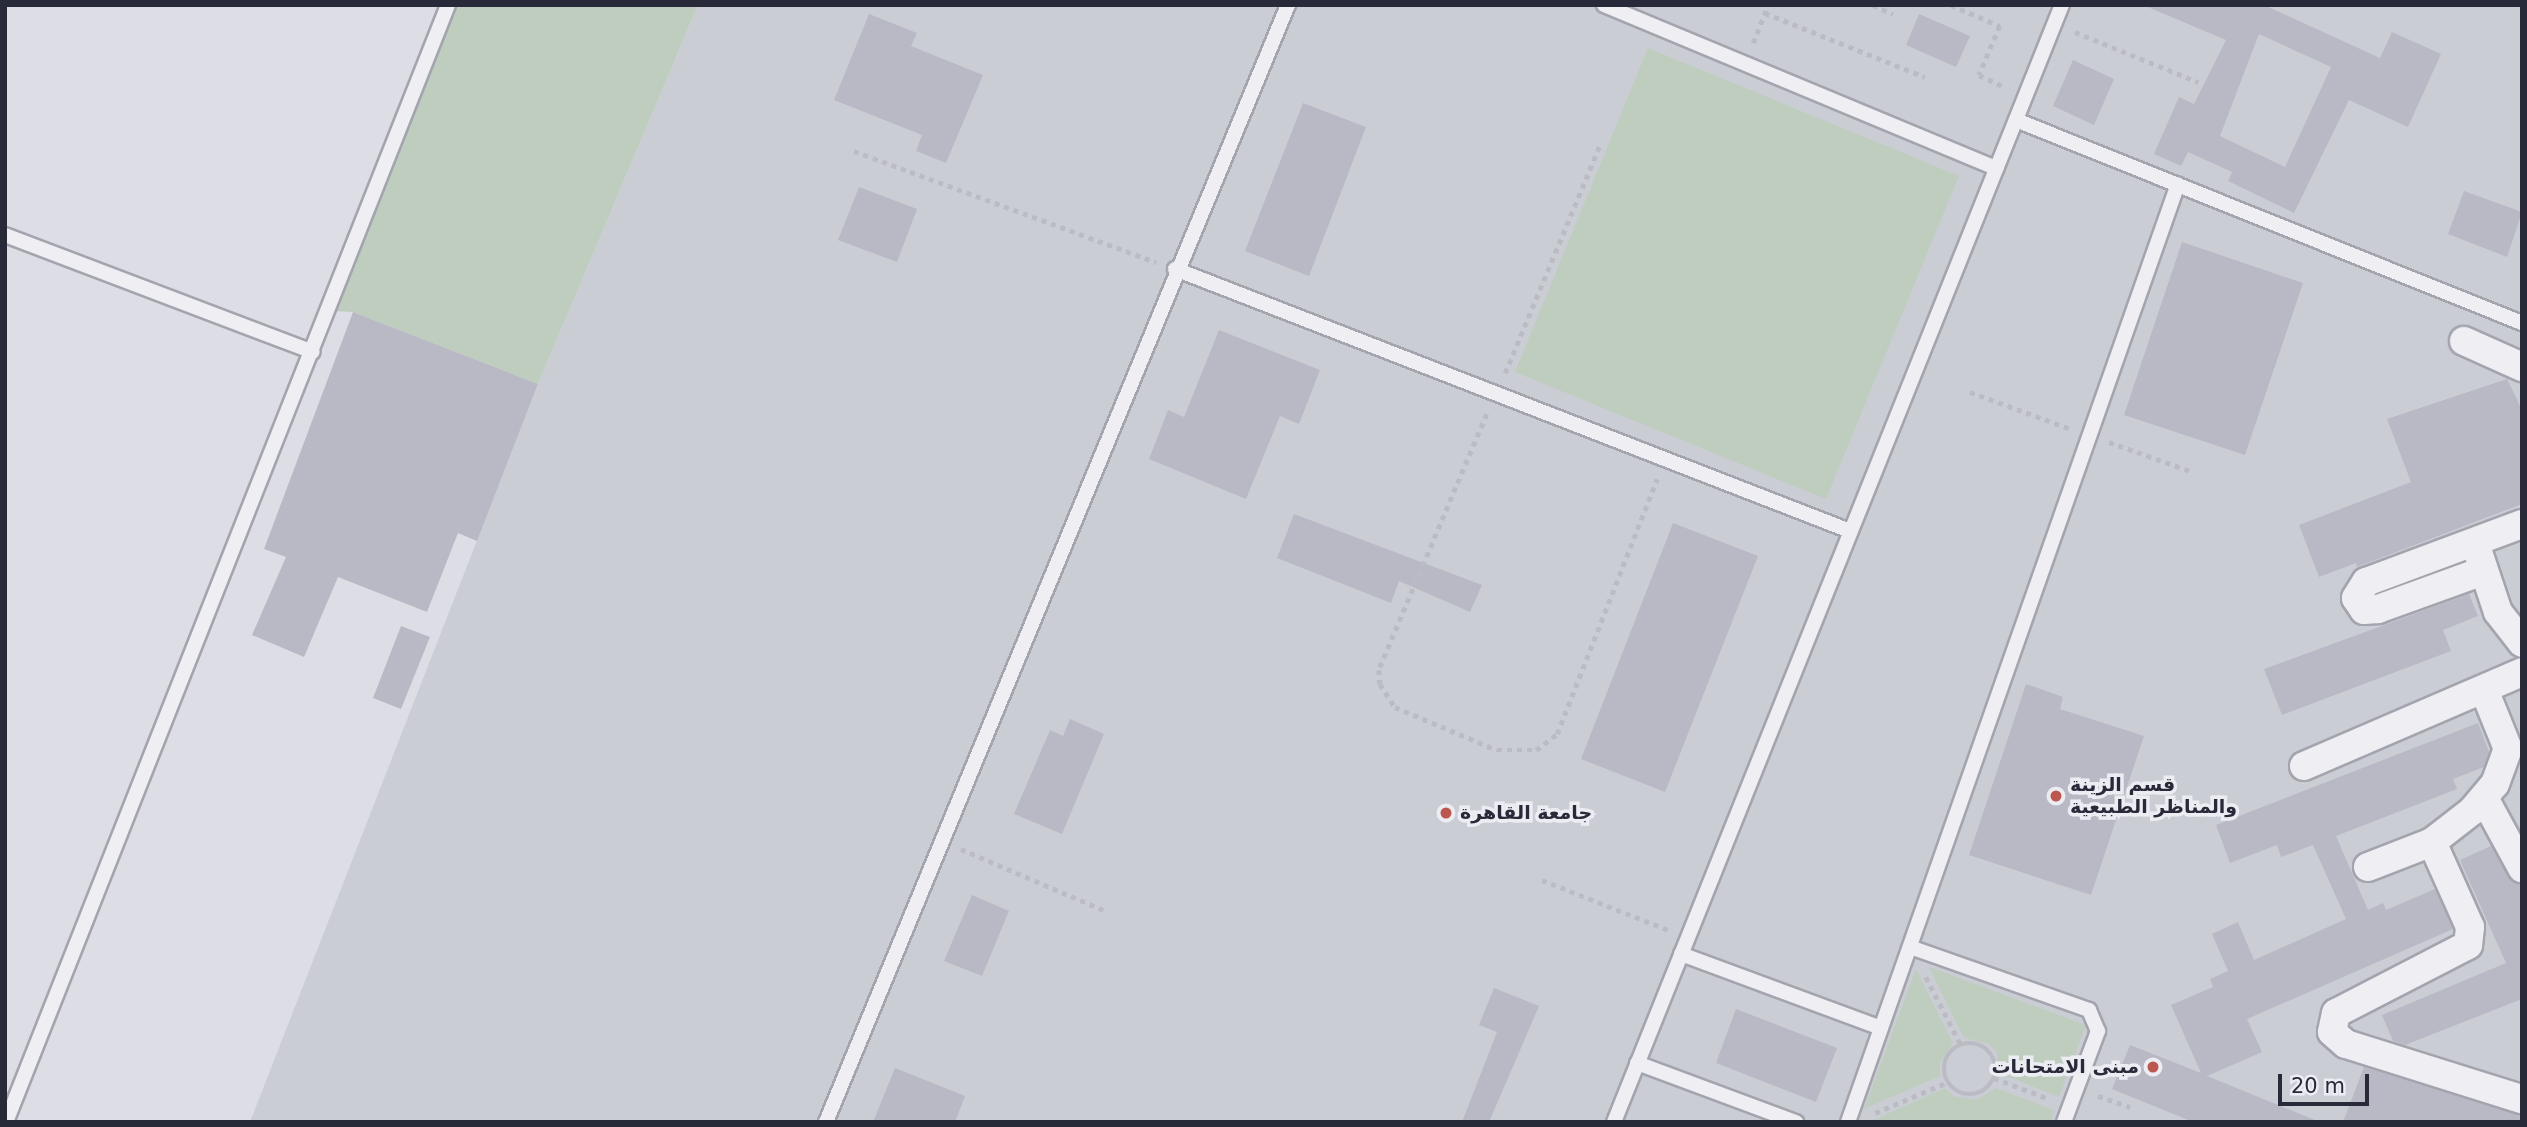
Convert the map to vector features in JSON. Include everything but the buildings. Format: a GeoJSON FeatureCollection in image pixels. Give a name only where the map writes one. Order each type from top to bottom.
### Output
{"type":"FeatureCollection","features":[{"type":"Feature","properties":{"kind":"street"},"geometry":{"type":"LineString","coordinates":[[2464,341],[2522,367]]}},
{"type":"Feature","properties":{"kind":"street"},"geometry":{"type":"LineString","coordinates":[[2479,558],[2379,578],[2388,606],[2479,558],[2522,524]]}},
{"type":"Feature","properties":{"kind":"street"},"geometry":{"type":"LineString","coordinates":[[2479,558],[2498,612],[2522,643]]}},
{"type":"Feature","properties":{"kind":"street"},"geometry":{"type":"LineString","coordinates":[[2304,766],[2486,692],[2522,672]]}},
{"type":"Feature","properties":{"kind":"street"},"geometry":{"type":"LineString","coordinates":[[2368,867],[2432,842],[2484,798],[2505,768],[2508,749],[2486,692]]}},
{"type":"Feature","properties":{"kind":"street"},"geometry":{"type":"LineString","coordinates":[[2484,798],[2522,869]]}},
{"type":"Feature","properties":{"kind":"street"},"geometry":{"type":"LineString","coordinates":[[2432,842],[2470,927],[2468,945],[2336,1013],[2332,1032],[2346,1044],[2522,1099]]}},
{"type":"Feature","properties":{"kind":"lane"},"geometry":{"type":"LineString","coordinates":[[6,1122],[313,352],[448,5]]}},
{"type":"Feature","properties":{"kind":"lane"},"geometry":{"type":"LineString","coordinates":[[826,1122],[1175,269],[1288,5]]}},
{"type":"Feature","properties":{"kind":"lane"},"geometry":{"type":"LineString","coordinates":[[1604,5],[1996,168]]}},
{"type":"Feature","properties":{"kind":"lane"},"geometry":{"type":"LineString","coordinates":[[1614,1122],[2062,5]]}},
{"type":"Feature","properties":{"kind":"lane"},"geometry":{"type":"LineString","coordinates":[[2015,120],[2522,323]]}},
{"type":"Feature","properties":{"kind":"lane"},"geometry":{"type":"LineString","coordinates":[[1848,1122],[2178,184]]}},
{"type":"Feature","properties":{"kind":"lane"},"geometry":{"type":"LineString","coordinates":[[5,235],[313,352]]}},
{"type":"Feature","properties":{"kind":"lane"},"geometry":{"type":"LineString","coordinates":[[1175,269],[1850,531]]}},
{"type":"Feature","properties":{"kind":"lane"},"geometry":{"type":"LineString","coordinates":[[1910,947],[2089,1010],[2098,1031],[2064,1122]]}},
{"type":"Feature","properties":{"kind":"lane"},"geometry":{"type":"LineString","coordinates":[[1681,954],[1881,1028]]}},
{"type":"Feature","properties":{"kind":"lane"},"geometry":{"type":"LineString","coordinates":[[1637,1063],[1796,1122]]}},
{"type":"Feature","properties":{"kind":"path"},"geometry":{"type":"LineString","coordinates":[[1744,64],[1768,5]]}},
{"type":"Feature","properties":{"kind":"path"},"geometry":{"type":"LineString","coordinates":[[1951,5],[2000,26],[1979,75],[2025,95]]}},
{"type":"Feature","properties":{"kind":"path"},"geometry":{"type":"LineString","coordinates":[[1877,6],[1893,13]]}},
{"type":"Feature","properties":{"kind":"path"},"geometry":{"type":"LineString","coordinates":[[1765,13],[1925,77]]}},
{"type":"Feature","properties":{"kind":"path"},"geometry":{"type":"LineString","coordinates":[[2054,24],[2199,82]]}},
{"type":"Feature","properties":{"kind":"path"},"geometry":{"type":"LineString","coordinates":[[1601,145],[1379,670],[1380,684],[1395,707],[1497,750],[1523,754],[1557,734],[1665,459]]}},
{"type":"Feature","properties":{"kind":"path"},"geometry":{"type":"LineString","coordinates":[[854,151],[1175,269]]}},
{"type":"Feature","properties":{"kind":"path"},"geometry":{"type":"LineString","coordinates":[[941,840],[1103,911]]}},
{"type":"Feature","properties":{"kind":"path"},"geometry":{"type":"LineString","coordinates":[[1542,880],[1688,937]]}},
{"type":"Feature","properties":{"kind":"path"},"geometry":{"type":"LineString","coordinates":[[1910,947],[1961,1045],[1988,1051],[1994,1078]]}},
{"type":"Feature","properties":{"kind":"path"},"geometry":{"type":"LineString","coordinates":[[1948,1082],[1944,1065],[1961,1045]]}},
{"type":"Feature","properties":{"kind":"path"},"geometry":{"type":"LineString","coordinates":[[1867,1117],[1948,1082],[1972,1094],[1994,1078]]}},
{"type":"Feature","properties":{"kind":"path"},"geometry":{"type":"LineString","coordinates":[[1994,1078],[2070,1107]]}},
{"type":"Feature","properties":{"kind":"path"},"geometry":{"type":"LineString","coordinates":[[2078,1088],[2130,1108]]}},
{"type":"Feature","properties":{"kind":"shaded area","name":"جامعة القاهرة"},"geometry":{"type":"Polygon","coordinates":[[[698,5],[2522,5],[2522,1122],[250,1122],[538,384],[698,5]]]}},
{"type":"Feature","properties":{"kind":"green space"},"geometry":{"type":"Polygon","coordinates":[[[453,5],[698,5],[538,384],[353,312],[333,311],[453,5]]]}},
{"type":"Feature","properties":{"kind":"green space"},"geometry":{"type":"Polygon","coordinates":[[[1648,48],[1959,176],[1826,499],[1515,372],[1648,48]]]}},
{"type":"Feature","properties":{"kind":"green space"},"geometry":{"type":"Polygon","coordinates":[[[1929,967],[2086,1025],[2059,1097],[2001,1074],[1996,1051],[1987,1043],[1964,1038],[1929,967]]]}},
{"type":"Feature","properties":{"kind":"green space"},"geometry":{"type":"Polygon","coordinates":[[[1916,969],[1953,1043],[1940,1063],[1940,1076],[1864,1109],[1916,969]]]}},
{"type":"Feature","properties":{"kind":"green space"},"geometry":{"type":"Polygon","coordinates":[[[1945,1088],[1953,1096],[1976,1100],[1996,1088],[2054,1110],[2050,1122],[1869,1122],[1945,1088]]]}},
{"type":"Feature","properties":{"kind":"place","name":"قسم الزينة والمناظر الطبيعية"},"geometry":{"type":"Point","coordinates":[2056,796]}},
{"type":"Feature","properties":{"kind":"place","name":"جامعة القاهرة"},"geometry":{"type":"Point","coordinates":[1446,813]}},
{"type":"Feature","properties":{"kind":"place","name":"مبنى الامتحانات"},"geometry":{"type":"Point","coordinates":[2153,1067]}}]}
